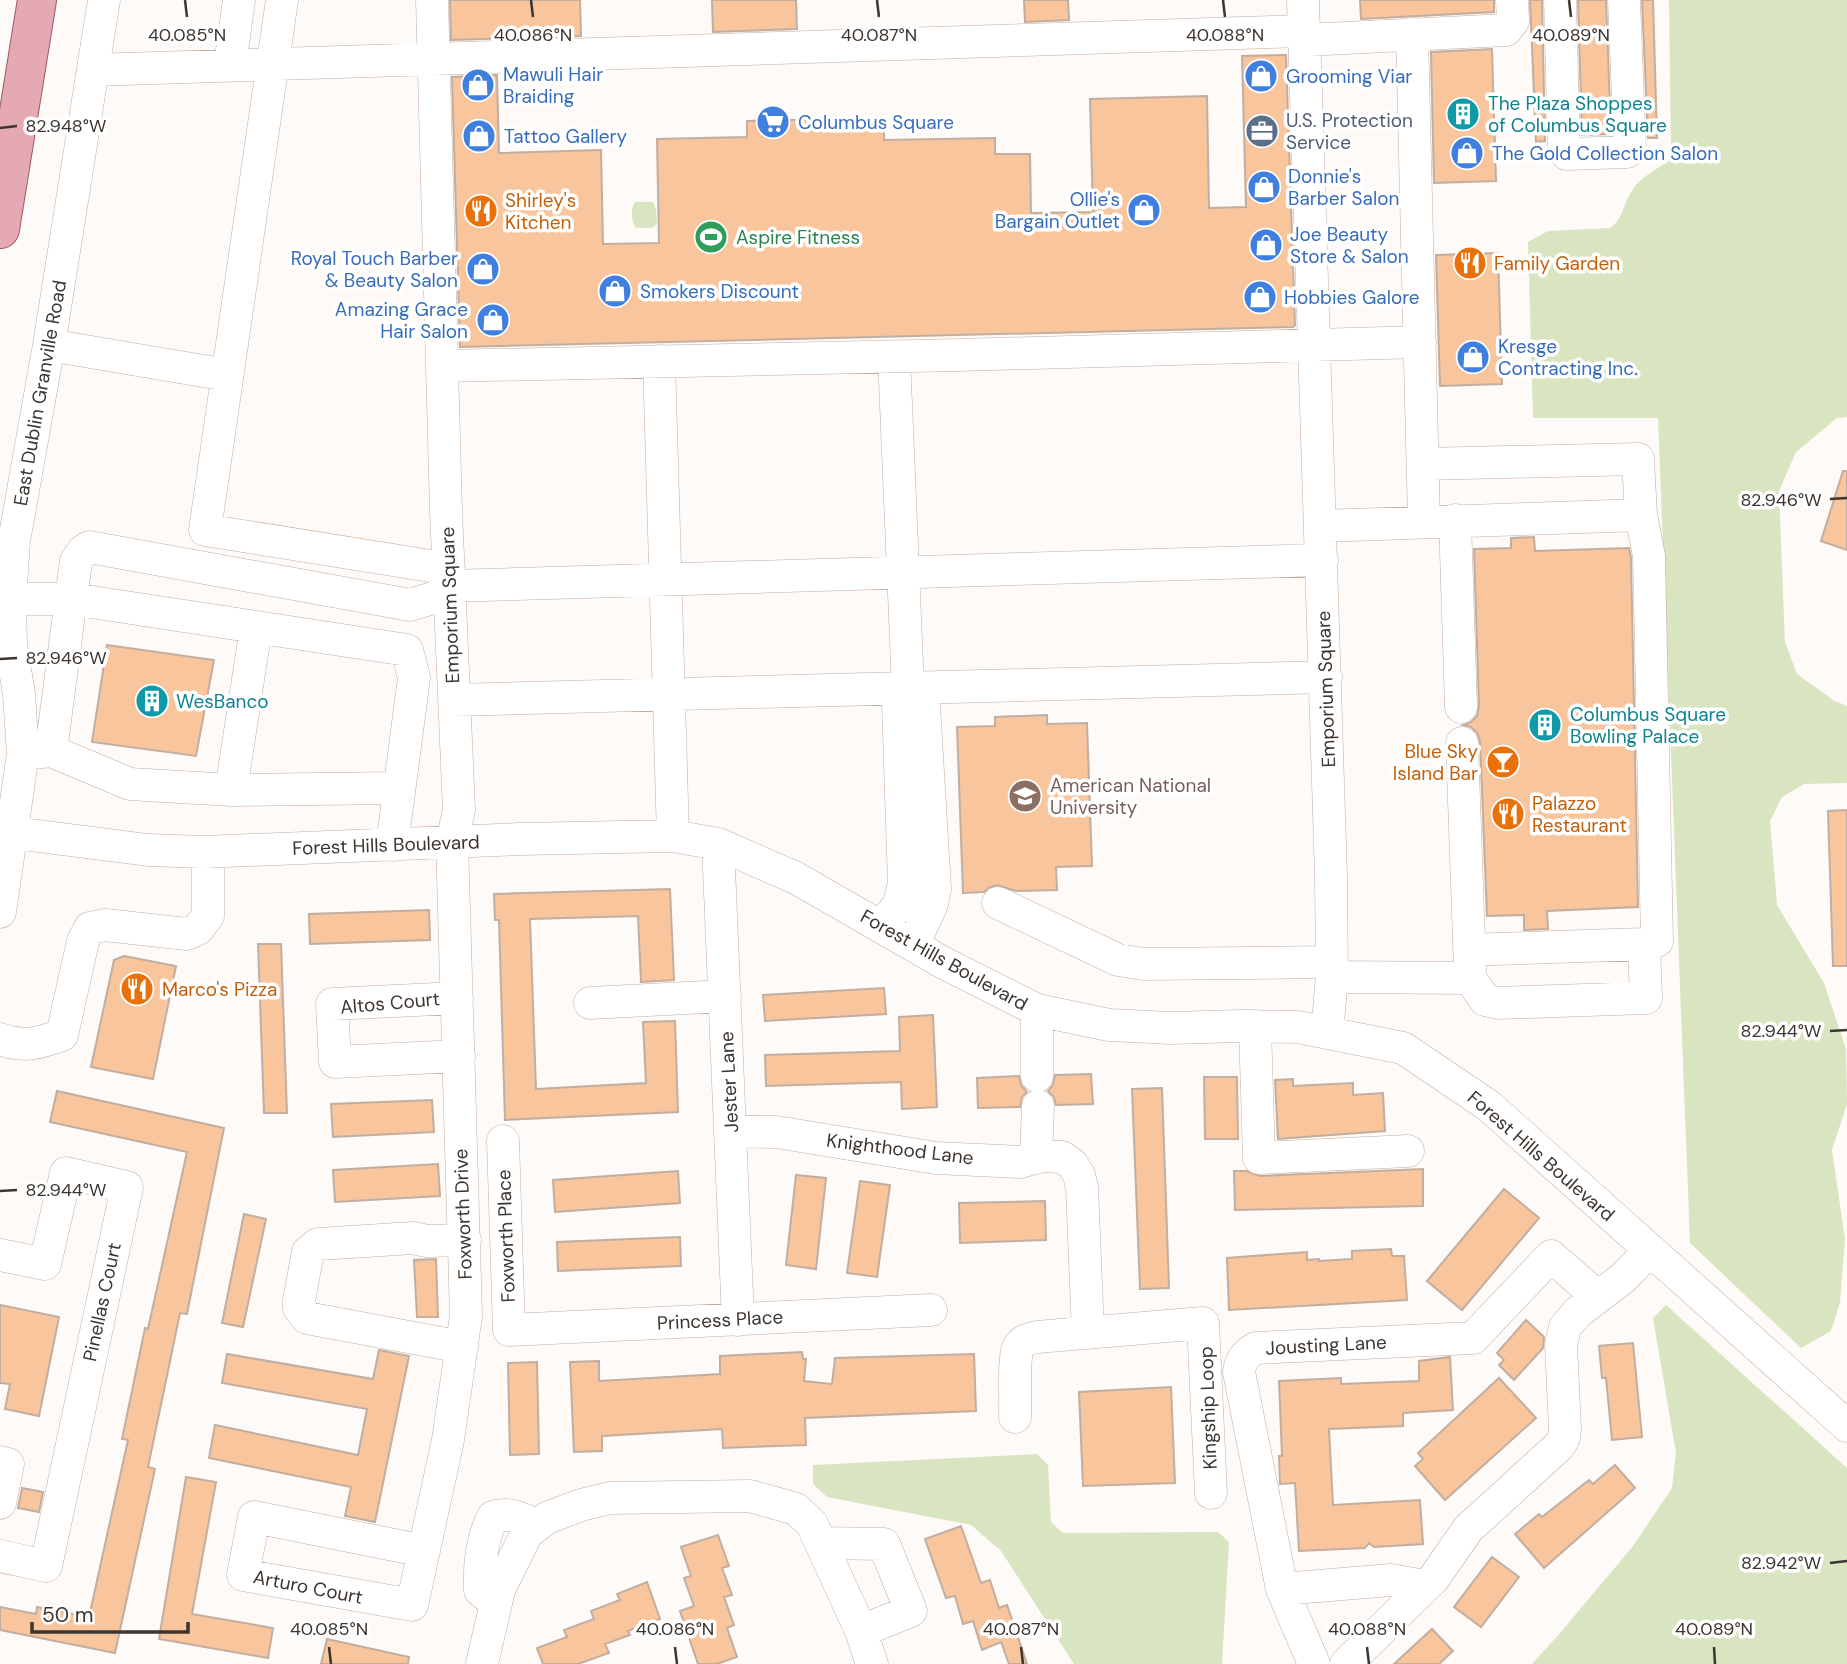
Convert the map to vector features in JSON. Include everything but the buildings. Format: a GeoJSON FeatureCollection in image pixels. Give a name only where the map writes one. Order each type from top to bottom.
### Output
{"type":"FeatureCollection","features":[{"type":"Feature","properties":{"kind":"main road"},"geometry":{"type":"LineString","coordinates":[[0,229],[37,0]]}},
{"type":"Feature","properties":{"kind":"street","name":"East Dublin Granville Road"},"geometry":{"type":"LineString","coordinates":[[0,912],[6,832],[37,753],[19,694],[11,645],[10,599],[14,541],[49,345],[104,0]]}},
{"type":"Feature","properties":{"kind":"street"},"geometry":{"type":"LineString","coordinates":[[230,65],[239,0]]}},
{"type":"Feature","properties":{"kind":"street"},"geometry":{"type":"LineString","coordinates":[[282,0],[205,530],[449,584],[1322,560]]}},
{"type":"Feature","properties":{"kind":"street"},"geometry":{"type":"LineString","coordinates":[[432,0],[434,59]]}},
{"type":"Feature","properties":{"kind":"street"},"geometry":{"type":"LineString","coordinates":[[1303,0],[1305,36]]}},
{"type":"Feature","properties":{"kind":"street"},"geometry":{"type":"LineString","coordinates":[[93,70],[1506,30],[1513,21],[1512,0]]}},
{"type":"Feature","properties":{"kind":"street"},"geometry":{"type":"LineString","coordinates":[[1560,0],[1563,149],[1567,154],[1630,150],[1624,0]]}},
{"type":"Feature","properties":{"kind":"street"},"geometry":{"type":"LineString","coordinates":[[1412,34],[1423,464],[1440,521],[1461,706]]}},
{"type":"Feature","properties":{"kind":"street","name":"Emporium Square"},"geometry":{"type":"LineString","coordinates":[[1305,36],[1332,970],[1327,1033]]}},
{"type":"Feature","properties":{"kind":"street","name":"Emporium Square"},"geometry":{"type":"LineString","coordinates":[[434,59],[449,584],[459,810],[452,842]]}},
{"type":"Feature","properties":{"kind":"street"},"geometry":{"type":"LineString","coordinates":[[444,366],[1420,342]]}},
{"type":"Feature","properties":{"kind":"street"},"geometry":{"type":"LineString","coordinates":[[49,345],[227,374]]}},
{"type":"Feature","properties":{"kind":"street"},"geometry":{"type":"LineString","coordinates":[[882,926],[899,904],[904,884],[898,703],[908,688],[894,357]]}},
{"type":"Feature","properties":{"kind":"street"},"geometry":{"type":"LineString","coordinates":[[659,362],[673,836]]}},
{"type":"Feature","properties":{"kind":"street"},"geometry":{"type":"LineString","coordinates":[[999,903],[1118,960],[1144,964],[1332,970],[1470,964],[1657,941],[1649,556],[1641,515],[1638,460],[1423,464]]}},
{"type":"Feature","properties":{"kind":"street"},"geometry":{"type":"LineString","coordinates":[[1321,526],[1641,515]]}},
{"type":"Feature","properties":{"kind":"street"},"geometry":{"type":"LineString","coordinates":[[399,788],[231,790],[130,784],[37,753],[72,599],[76,561],[89,547],[410,605],[436,597],[449,584]]}},
{"type":"Feature","properties":{"kind":"street"},"geometry":{"type":"LineString","coordinates":[[364,644],[372,598]]}},
{"type":"Feature","properties":{"kind":"street"},"geometry":{"type":"LineString","coordinates":[[10,599],[72,599],[407,650],[414,678],[392,845]]}},
{"type":"Feature","properties":{"kind":"street"},"geometry":{"type":"LineString","coordinates":[[231,790],[256,628]]}},
{"type":"Feature","properties":{"kind":"street"},"geometry":{"type":"LineString","coordinates":[[454,700],[1325,677]]}},
{"type":"Feature","properties":{"kind":"street"},"geometry":{"type":"LineString","coordinates":[[908,688],[925,706],[935,889],[932,904],[913,945]]}},
{"type":"Feature","properties":{"kind":"street"},"geometry":{"type":"LineString","coordinates":[[1462,743],[1470,964],[1485,1000],[1498,1003],[1646,998],[1644,944]]}},
{"type":"Feature","properties":{"kind":"street","name":"Forest Hills Boulevard"},"geometry":{"type":"LineString","coordinates":[[6,832],[148,850],[208,852],[673,836],[718,844],[796,878],[913,945],[1037,1010],[1108,1025],[1171,1028],[1298,1027],[1403,1048],[1481,1100],[1847,1426]]}},
{"type":"Feature","properties":{"kind":"street","name":"Foxworth Drive"},"geometry":{"type":"LineString","coordinates":[[417,1581],[448,1440],[466,1316],[452,842]]}},
{"type":"Feature","properties":{"kind":"street","name":"Jester Lane"},"geometry":{"type":"LineString","coordinates":[[718,844],[738,1320]]}},
{"type":"Feature","properties":{"kind":"street"},"geometry":{"type":"LineString","coordinates":[[0,1039],[11,1043],[36,1044],[62,1035],[83,941],[90,928],[105,925],[187,934],[198,929],[208,916],[208,852]]}},
{"type":"Feature","properties":{"kind":"street"},"geometry":{"type":"LineString","coordinates":[[590,1003],[725,996]]}},
{"type":"Feature","properties":{"kind":"street","name":"Altos Court"},"geometry":{"type":"LineString","coordinates":[[457,998],[332,1004],[335,1062],[459,1056]]}},
{"type":"Feature","properties":{"kind":"street"},"geometry":{"type":"LineString","coordinates":[[1036,1158],[1037,1010]]}},
{"type":"Feature","properties":{"kind":"street"},"geometry":{"type":"LineString","coordinates":[[1255,1026],[1259,1158],[1408,1151]]}},
{"type":"Feature","properties":{"kind":"street","name":"Knighthood Lane"},"geometry":{"type":"LineString","coordinates":[[731,1131],[776,1132],[936,1158],[1021,1162],[1036,1158],[1062,1157],[1072,1164],[1079,1175],[1088,1333]]}},
{"type":"Feature","properties":{"kind":"street","name":"Foxworth Place"},"geometry":{"type":"LineString","coordinates":[[503,1142],[509,1329]]}},
{"type":"Feature","properties":{"kind":"street","name":"Pinellas Court"},"geometry":{"type":"LineString","coordinates":[[0,1255],[45,1264],[66,1173],[127,1187],[46,1566],[0,1556]]}},
{"type":"Feature","properties":{"kind":"street"},"geometry":{"type":"LineString","coordinates":[[462,1347],[307,1318],[299,1308],[299,1301],[308,1252],[318,1244],[413,1238],[426,1241],[464,1240]]}},
{"type":"Feature","properties":{"kind":"street"},"geometry":{"type":"LineString","coordinates":[[1346,1664],[1434,1578],[1468,1529],[1559,1446],[1564,1438],[1561,1345],[1565,1327],[1577,1312],[1623,1278],[1650,1250]]}},
{"type":"Feature","properties":{"kind":"street","name":"Jousting Lane"},"geometry":{"type":"LineString","coordinates":[[1282,1589],[1239,1372],[1241,1361],[1247,1353],[1256,1348],[1473,1338],[1551,1256],[1598,1297]]}},
{"type":"Feature","properties":{"kind":"street","name":"Princess Place"},"geometry":{"type":"LineString","coordinates":[[509,1329],[931,1310]]}},
{"type":"Feature","properties":{"kind":"street","name":"Kingship Loop"},"geometry":{"type":"LineString","coordinates":[[1088,1333],[1203,1323],[1211,1493]]}},
{"type":"Feature","properties":{"kind":"street"},"geometry":{"type":"LineString","coordinates":[[1015,1417],[1018,1348],[1025,1340],[1037,1337],[1088,1333]]}},
{"type":"Feature","properties":{"kind":"street"},"geometry":{"type":"LineString","coordinates":[[0,1462],[8,1464],[0,1503]]}},
{"type":"Feature","properties":{"kind":"street"},"geometry":{"type":"LineString","coordinates":[[482,1664],[499,1590],[527,1533],[547,1518],[582,1505],[610,1499],[750,1496],[796,1509],[812,1524],[861,1631],[872,1664]]}},
{"type":"Feature","properties":{"kind":"street","name":"Arturo Court"},"geometry":{"type":"LineString","coordinates":[[417,1581],[412,1605],[243,1575],[254,1517],[424,1551]]}},
{"type":"Feature","properties":{"kind":"street"},"geometry":{"type":"LineString","coordinates":[[822,1543],[884,1544],[911,1611],[861,1631]]}},
{"type":"Feature","properties":{"kind":"street"},"geometry":{"type":"LineString","coordinates":[[1314,1664],[1282,1589],[1391,1580],[1424,1587]]}},
{"type":"Feature","properties":{"kind":"green space"},"geometry":{"type":"Polygon","coordinates":[[[1669,0],[1847,0],[1847,417],[1837,418],[1796,452],[1779,491],[1785,642],[1797,674],[1833,700],[1847,706],[1847,783],[1804,784],[1782,797],[1770,821],[1777,905],[1824,983],[1846,1049],[1847,1104],[1832,1150],[1845,1239],[1840,1302],[1831,1331],[1801,1348],[1690,1243],[1658,418],[1533,418],[1528,242],[1548,231],[1610,228],[1618,220],[1636,185],[1669,161],[1669,0]]]}},
{"type":"Feature","properties":{"kind":"green space"},"geometry":{"type":"Polygon","coordinates":[[[635,202],[653,202],[657,224],[652,228],[636,228],[632,215],[635,202]]]}},
{"type":"Feature","properties":{"kind":"green space"},"geometry":{"type":"Polygon","coordinates":[[[1666,1305],[1847,1468],[1847,1664],[1532,1664],[1633,1546],[1672,1488],[1676,1453],[1653,1318],[1666,1305]]]}},
{"type":"Feature","properties":{"kind":"green space"},"geometry":{"type":"Polygon","coordinates":[[[1037,1454],[1048,1465],[1051,1522],[1063,1533],[1218,1532],[1229,1542],[1222,1664],[1074,1664],[1001,1551],[971,1525],[827,1497],[813,1484],[813,1465],[1037,1454]]]}},
{"type":"Feature","properties":{"kind":"place","name":"Grooming Viar"},"geometry":{"type":"Point","coordinates":[1261,76]}},
{"type":"Feature","properties":{"kind":"place","name":"Mawuli Hair Braiding"},"geometry":{"type":"Point","coordinates":[478,85]}},
{"type":"Feature","properties":{"kind":"place","name":"The Plaza Shoppes of Columbus Square"},"geometry":{"type":"Point","coordinates":[1463,114]}},
{"type":"Feature","properties":{"kind":"place","name":"Columbus Square"},"geometry":{"type":"Point","coordinates":[773,122]}},
{"type":"Feature","properties":{"kind":"place","name":"U.S. Protection Service"},"geometry":{"type":"Point","coordinates":[1262,131]}},
{"type":"Feature","properties":{"kind":"place","name":"Tattoo Gallery"},"geometry":{"type":"Point","coordinates":[479,136]}},
{"type":"Feature","properties":{"kind":"place","name":"The Gold Collection Salon"},"geometry":{"type":"Point","coordinates":[1467,153]}},
{"type":"Feature","properties":{"kind":"place","name":"Donnie's Barber Salon"},"geometry":{"type":"Point","coordinates":[1264,187]}},
{"type":"Feature","properties":{"kind":"place","name":"Ollie's Bargain Outlet"},"geometry":{"type":"Point","coordinates":[1144,210]}},
{"type":"Feature","properties":{"kind":"place","name":"Shirley's Kitchen"},"geometry":{"type":"Point","coordinates":[481,211]}},
{"type":"Feature","properties":{"kind":"place","name":"Aspire Fitness"},"geometry":{"type":"Point","coordinates":[711,237]}},
{"type":"Feature","properties":{"kind":"place","name":"Joe Beauty Store & Salon"},"geometry":{"type":"Point","coordinates":[1266,245]}},
{"type":"Feature","properties":{"kind":"place","name":"Family Garden"},"geometry":{"type":"Point","coordinates":[1470,263]}},
{"type":"Feature","properties":{"kind":"place","name":"Royal Touch Barber & Beauty Salon"},"geometry":{"type":"Point","coordinates":[483,269]}},
{"type":"Feature","properties":{"kind":"place","name":"Smokers Discount"},"geometry":{"type":"Point","coordinates":[615,291]}},
{"type":"Feature","properties":{"kind":"place","name":"Hobbies Galore"},"geometry":{"type":"Point","coordinates":[1260,297]}},
{"type":"Feature","properties":{"kind":"place","name":"Amazing Grace Hair Salon"},"geometry":{"type":"Point","coordinates":[493,320]}},
{"type":"Feature","properties":{"kind":"place","name":"Kresge Contracting Inc."},"geometry":{"type":"Point","coordinates":[1473,357]}},
{"type":"Feature","properties":{"kind":"place","name":"WesBanco"},"geometry":{"type":"Point","coordinates":[152,701]}},
{"type":"Feature","properties":{"kind":"place","name":"Columbus Square Bowling Palace"},"geometry":{"type":"Point","coordinates":[1545,725]}},
{"type":"Feature","properties":{"kind":"place","name":"Blue Sky Island Bar"},"geometry":{"type":"Point","coordinates":[1503,762]}},
{"type":"Feature","properties":{"kind":"place","name":"American National University"},"geometry":{"type":"Point","coordinates":[1025,796]}},
{"type":"Feature","properties":{"kind":"place","name":"Palazzo Restaurant"},"geometry":{"type":"Point","coordinates":[1508,814]}},
{"type":"Feature","properties":{"kind":"place","name":"Marco's Pizza"},"geometry":{"type":"Point","coordinates":[137,989]}}]}
